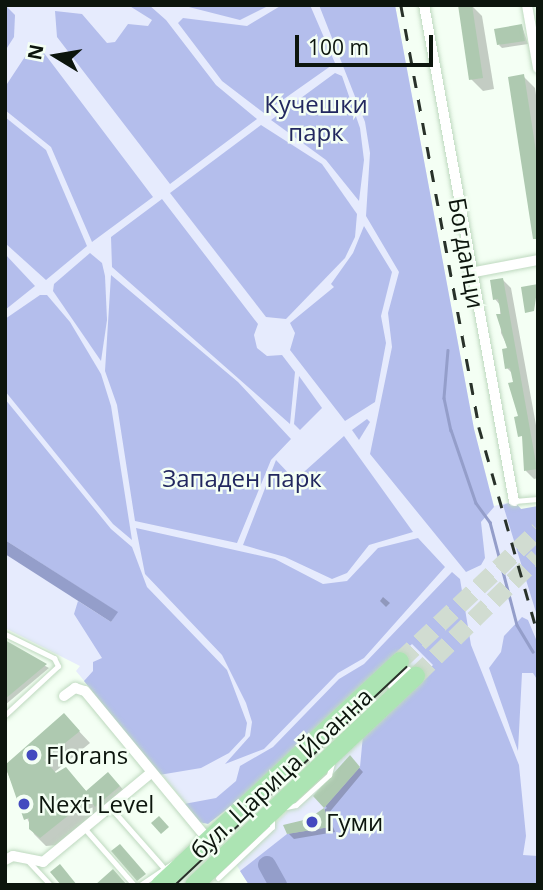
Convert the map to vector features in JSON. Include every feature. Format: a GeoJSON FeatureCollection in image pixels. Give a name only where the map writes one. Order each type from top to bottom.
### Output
{"type":"FeatureCollection","features":[{"type":"Feature","properties":{"kind":"main road","name":"бул. Царица Йоанна"},"geometry":{"type":"LineString","coordinates":[[194,885],[333,757],[408,669]]}},
{"type":"Feature","properties":{"kind":"main road","name":"бул. Царица Йоанна"},"geometry":{"type":"LineString","coordinates":[[160,885],[408,669]]}},
{"type":"Feature","properties":{"kind":"street","name":"Богданци"},"geometry":{"type":"LineString","coordinates":[[424,5],[470,273],[514,500]]}},
{"type":"Feature","properties":{"kind":"street"},"geometry":{"type":"LineString","coordinates":[[527,5],[538,66]]}},
{"type":"Feature","properties":{"kind":"street"},"geometry":{"type":"LineString","coordinates":[[470,273],[538,260]]}},
{"type":"Feature","properties":{"kind":"street"},"geometry":{"type":"LineString","coordinates":[[64,696],[75,688],[85,691],[209,841]]}},
{"type":"Feature","properties":{"kind":"street"},"geometry":{"type":"LineString","coordinates":[[5,860],[25,858],[43,862],[151,773]]}},
{"type":"Feature","properties":{"kind":"lane"},"geometry":{"type":"LineString","coordinates":[[514,500],[538,499]]}},
{"type":"Feature","properties":{"kind":"lane"},"geometry":{"type":"LineString","coordinates":[[5,634],[54,658],[58,666],[5,715]]}},
{"type":"Feature","properties":{"kind":"lane"},"geometry":{"type":"LineString","coordinates":[[390,686],[408,669]]}},
{"type":"Feature","properties":{"kind":"lane"},"geometry":{"type":"LineString","coordinates":[[110,807],[162,866]]}},
{"type":"Feature","properties":{"kind":"lane"},"geometry":{"type":"LineString","coordinates":[[211,885],[272,827],[274,811]]}},
{"type":"Feature","properties":{"kind":"lane"},"geometry":{"type":"LineString","coordinates":[[85,829],[134,885]]}},
{"type":"Feature","properties":{"kind":"lane"},"geometry":{"type":"LineString","coordinates":[[140,885],[162,866],[195,853]]}},
{"type":"Feature","properties":{"kind":"lane"},"geometry":{"type":"LineString","coordinates":[[218,878],[228,853]]}},
{"type":"Feature","properties":{"kind":"lane"},"geometry":{"type":"LineString","coordinates":[[25,858],[50,885]]}},
{"type":"Feature","properties":{"kind":"green space","name":"Западен парк"},"geometry":{"type":"Polygon","coordinates":[[[5,5],[395,5],[474,429],[494,506],[514,501],[538,528],[538,885],[249,885],[236,864],[418,678],[397,658],[258,785],[203,824],[76,671],[80,666],[5,628],[5,5]]]}},
{"type":"Feature","properties":{"kind":"green space"},"geometry":{"type":"Polygon","coordinates":[[[5,5],[15,15],[14,37],[5,51],[5,5]]]}},
{"type":"Feature","properties":{"kind":"green space"},"geometry":{"type":"Polygon","coordinates":[[[128,5],[149,5],[166,20],[216,85],[257,119],[170,184],[57,37],[55,11],[82,14],[107,43],[115,42],[128,24],[148,26],[152,20],[128,5]]]}},
{"type":"Feature","properties":{"kind":"green space"},"geometry":{"type":"Polygon","coordinates":[[[181,5],[270,5],[240,20],[181,5]]]}},
{"type":"Feature","properties":{"kind":"green space"},"geometry":{"type":"Polygon","coordinates":[[[282,5],[310,5],[335,63],[264,113],[222,81],[178,23],[183,18],[247,26],[282,5]]]}},
{"type":"Feature","properties":{"kind":"green space"},"geometry":{"type":"Polygon","coordinates":[[[319,5],[395,5],[474,429],[494,507],[481,522],[485,558],[481,565],[466,572],[370,454],[392,347],[388,313],[399,272],[366,216],[370,153],[365,122],[319,5]]]}},
{"type":"Feature","properties":{"kind":"green space"},"geometry":{"type":"Polygon","coordinates":[[[30,49],[41,49],[153,197],[92,242],[51,147],[5,110],[5,87],[30,49]]]}},
{"type":"Feature","properties":{"kind":"green space","name":"Кучешки парк"},"geometry":{"type":"Polygon","coordinates":[[[335,73],[342,76],[360,128],[364,160],[359,201],[326,160],[271,120],[335,73]]]}},
{"type":"Feature","properties":{"kind":"green space"},"geometry":{"type":"Polygon","coordinates":[[[5,117],[46,150],[87,246],[46,280],[5,243],[5,117]]]}},
{"type":"Feature","properties":{"kind":"green space"},"geometry":{"type":"Polygon","coordinates":[[[261,125],[322,164],[357,214],[355,237],[345,258],[286,319],[266,317],[170,193],[261,125]]]}},
{"type":"Feature","properties":{"kind":"green space"},"geometry":{"type":"Polygon","coordinates":[[[162,199],[258,324],[254,335],[257,348],[267,356],[282,355],[295,372],[290,424],[112,267],[111,237],[162,199]]]}},
{"type":"Feature","properties":{"kind":"green space"},"geometry":{"type":"Polygon","coordinates":[[[364,226],[392,272],[381,316],[386,343],[375,402],[345,421],[290,350],[295,333],[290,323],[334,287],[331,284],[353,253],[364,226]]]}},
{"type":"Feature","properties":{"kind":"green space"},"geometry":{"type":"Polygon","coordinates":[[[90,253],[102,263],[105,276],[107,320],[101,361],[53,291],[54,284],[90,253]]]}},
{"type":"Feature","properties":{"kind":"green space"},"geometry":{"type":"Polygon","coordinates":[[[5,254],[35,286],[5,310],[5,254]]]}},
{"type":"Feature","properties":{"kind":"green space"},"geometry":{"type":"Polygon","coordinates":[[[111,275],[238,382],[291,439],[271,460],[237,543],[135,521],[117,405],[105,371],[111,275]]]}},
{"type":"Feature","properties":{"kind":"green space"},"geometry":{"type":"Polygon","coordinates":[[[40,295],[47,295],[70,322],[101,374],[111,406],[132,540],[113,524],[5,391],[5,319],[40,295]]]}},
{"type":"Feature","properties":{"kind":"green space"},"geometry":{"type":"Polygon","coordinates":[[[299,376],[322,408],[300,430],[294,424],[299,376]]]}},
{"type":"Feature","properties":{"kind":"green space"},"geometry":{"type":"Polygon","coordinates":[[[5,399],[111,529],[132,547],[147,587],[227,670],[247,723],[245,736],[229,753],[201,768],[159,775],[84,681],[93,671],[93,662],[102,658],[74,614],[78,601],[111,622],[117,612],[5,540],[5,399]]]}},
{"type":"Feature","properties":{"kind":"green space"},"geometry":{"type":"Polygon","coordinates":[[[367,419],[370,422],[359,440],[352,430],[367,419]]]}},
{"type":"Feature","properties":{"kind":"green space"},"geometry":{"type":"Polygon","coordinates":[[[344,436],[413,532],[369,545],[347,573],[332,579],[285,557],[243,545],[276,460],[295,480],[344,436]]]}},
{"type":"Feature","properties":{"kind":"green space"},"geometry":{"type":"Polygon","coordinates":[[[514,501],[521,509],[538,506],[538,619],[503,505],[514,501]]]}},
{"type":"Feature","properties":{"kind":"green space"},"geometry":{"type":"Polygon","coordinates":[[[136,528],[275,559],[323,584],[347,581],[378,548],[418,538],[445,567],[364,658],[338,673],[264,749],[225,764],[250,736],[252,722],[246,703],[222,655],[145,574],[136,528]]]}},
{"type":"Feature","properties":{"kind":"green space"},"geometry":{"type":"Polygon","coordinates":[[[452,572],[460,579],[471,645],[519,765],[526,836],[523,855],[538,856],[538,885],[249,885],[240,871],[287,834],[330,827],[324,808],[360,767],[363,735],[433,665],[412,644],[258,785],[208,824],[199,822],[184,804],[216,798],[236,781],[240,766],[273,747],[339,679],[364,664],[452,572]]]}},
{"type":"Feature","properties":{"kind":"green space"},"geometry":{"type":"Polygon","coordinates":[[[522,617],[528,620],[538,644],[538,681],[533,673],[522,673],[518,751],[489,668],[501,652],[504,636],[522,617]]]}},
{"type":"Feature","properties":{"kind":"shaded area"},"geometry":{"type":"Polygon","coordinates":[[[5,540],[118,612],[111,622],[5,554],[5,540]]]}},
{"type":"Feature","properties":{"kind":"building"},"geometry":{"type":"Polygon","coordinates":[[[458,5],[472,5],[483,78],[469,80],[458,5]]]}},
{"type":"Feature","properties":{"kind":"building"},"geometry":{"type":"Polygon","coordinates":[[[522,24],[525,41],[497,45],[494,29],[522,24]]]}},
{"type":"Feature","properties":{"kind":"building"},"geometry":{"type":"Polygon","coordinates":[[[524,74],[538,164],[538,239],[533,239],[508,77],[524,74]]]}},
{"type":"Feature","properties":{"kind":"building"},"geometry":{"type":"Polygon","coordinates":[[[503,278],[537,469],[524,471],[522,436],[518,437],[514,417],[518,416],[508,383],[513,382],[510,368],[505,369],[502,349],[507,348],[496,314],[501,314],[498,299],[493,300],[490,280],[503,278]]]}},
{"type":"Feature","properties":{"kind":"building"},"geometry":{"type":"Polygon","coordinates":[[[538,284],[534,311],[525,313],[521,287],[538,284]]]}},
{"type":"Feature","properties":{"kind":"building"},"geometry":{"type":"Polygon","coordinates":[[[5,640],[47,664],[5,699],[5,640]]]}},
{"type":"Feature","properties":{"kind":"building"},"geometry":{"type":"Polygon","coordinates":[[[64,713],[80,731],[44,760],[56,773],[66,767],[86,791],[108,772],[120,786],[95,807],[89,799],[40,838],[29,829],[29,818],[24,820],[5,765],[64,713]]]}},
{"type":"Feature","properties":{"kind":"building"},"geometry":{"type":"Polygon","coordinates":[[[350,755],[360,767],[324,808],[313,796],[350,755]]]}},
{"type":"Feature","properties":{"kind":"building","name":"Гуми"},"geometry":{"type":"Polygon","coordinates":[[[324,808],[330,827],[287,834],[283,825],[308,819],[324,808]]]}},
{"type":"Feature","properties":{"kind":"building"},"geometry":{"type":"Polygon","coordinates":[[[159,816],[169,827],[161,834],[151,823],[159,816]]]}},
{"type":"Feature","properties":{"kind":"building"},"geometry":{"type":"Polygon","coordinates":[[[120,844],[146,874],[137,881],[111,851],[120,844]]]}},
{"type":"Feature","properties":{"kind":"building"},"geometry":{"type":"Polygon","coordinates":[[[60,864],[77,885],[61,885],[50,872],[60,864]]]}},
{"type":"Feature","properties":{"kind":"building"},"geometry":{"type":"Polygon","coordinates":[[[113,869],[127,885],[95,885],[113,869]]]}},
{"type":"Feature","properties":{"kind":"waterway"},"geometry":{"type":"LineString","coordinates":[[448,350],[444,398],[451,430],[476,503],[490,522],[517,625],[533,652]]}},
{"type":"Feature","properties":{"kind":"waterway"},"geometry":{"type":"LineString","coordinates":[[267,865],[278,885]]}},
{"type":"Feature","properties":{"kind":"tunnel"},"geometry":{"type":"LineString","coordinates":[[400,661],[538,531]]}},
{"type":"Feature","properties":{"kind":"tunnel"},"geometry":{"type":"LineString","coordinates":[[416,676],[538,557]]}},
{"type":"Feature","properties":{"kind":"tram line"},"geometry":{"type":"LineString","coordinates":[[175,885],[406,667]]}},
{"type":"Feature","properties":{"kind":"railway"},"geometry":{"type":"LineString","coordinates":[[401,5],[479,427],[538,634]]}},
{"type":"Feature","properties":{"kind":"place","name":"Florans"},"geometry":{"type":"Point","coordinates":[32,755]}},
{"type":"Feature","properties":{"kind":"place","name":"Next Level"},"geometry":{"type":"Point","coordinates":[24,804]}},
{"type":"Feature","properties":{"kind":"place","name":"Гуми"},"geometry":{"type":"Point","coordinates":[312,822]}}]}
